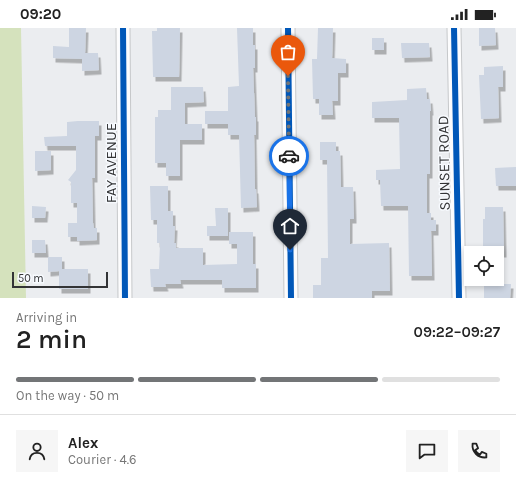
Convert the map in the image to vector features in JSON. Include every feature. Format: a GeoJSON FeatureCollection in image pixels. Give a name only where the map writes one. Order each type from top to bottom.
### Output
{"type":"FeatureCollection","features":[{"type":"Feature","properties":{"kind":"street","name":"FAY AVENUE"},"geometry":{"type":"LineString","coordinates":[[123,28],[125,298]]}},
{"type":"Feature","properties":{"kind":"street"},"geometry":{"type":"LineString","coordinates":[[288,28],[291,298]]}},
{"type":"Feature","properties":{"kind":"street","name":"SUNSET ROAD"},"geometry":{"type":"LineString","coordinates":[[454,28],[459,298]]}},
{"type":"Feature","properties":{"kind":"green space"},"geometry":{"type":"Polygon","coordinates":[[[0,28],[21,28],[26,298],[0,298],[0,28]]]}},
{"type":"Feature","properties":{"kind":"building"},"geometry":{"type":"Polygon","coordinates":[[[69,28],[86,28],[85,53],[98,53],[99,70],[82,71],[82,59],[53,58],[53,46],[69,47],[69,28]]]}},
{"type":"Feature","properties":{"kind":"building"},"geometry":{"type":"Polygon","coordinates":[[[157,28],[180,28],[179,77],[153,77],[152,31],[157,31],[157,28]]]}},
{"type":"Feature","properties":{"kind":"building"},"geometry":{"type":"Polygon","coordinates":[[[237,28],[253,28],[253,45],[255,45],[255,68],[253,68],[256,117],[256,135],[254,135],[255,189],[257,207],[241,208],[239,135],[228,135],[228,124],[205,124],[205,111],[228,111],[228,87],[239,86],[237,28]]]}},
{"type":"Feature","properties":{"kind":"building"},"geometry":{"type":"Polygon","coordinates":[[[318,28],[333,28],[332,58],[346,59],[346,73],[338,73],[338,101],[332,101],[333,115],[319,115],[319,99],[313,99],[312,59],[317,59],[318,28]]]}},
{"type":"Feature","properties":{"kind":"building"},"geometry":{"type":"Polygon","coordinates":[[[479,28],[495,28],[496,45],[479,46],[479,28]]]}},
{"type":"Feature","properties":{"kind":"building"},"geometry":{"type":"Polygon","coordinates":[[[372,38],[384,38],[384,50],[372,50],[372,38]]]}},
{"type":"Feature","properties":{"kind":"building"},"geometry":{"type":"Polygon","coordinates":[[[401,43],[429,43],[430,57],[402,58],[401,43]]]}},
{"type":"Feature","properties":{"kind":"building"},"geometry":{"type":"Polygon","coordinates":[[[503,66],[503,87],[498,87],[499,118],[481,119],[479,75],[484,75],[484,67],[503,66]]]}},
{"type":"Feature","properties":{"kind":"building"},"geometry":{"type":"Polygon","coordinates":[[[171,87],[203,87],[204,102],[185,103],[185,124],[202,124],[202,140],[180,140],[180,176],[166,176],[166,163],[155,163],[155,117],[158,117],[158,110],[171,110],[171,87]]]}},
{"type":"Feature","properties":{"kind":"building"},"geometry":{"type":"Polygon","coordinates":[[[426,88],[427,99],[430,99],[431,111],[430,174],[427,174],[427,213],[431,213],[431,220],[436,220],[436,231],[431,231],[432,276],[409,276],[408,206],[381,206],[380,180],[376,180],[376,170],[400,169],[399,118],[372,118],[372,102],[407,100],[407,89],[426,88]]]}},
{"type":"Feature","properties":{"kind":"building"},"geometry":{"type":"Polygon","coordinates":[[[99,121],[99,136],[95,136],[95,178],[92,178],[93,223],[94,228],[97,228],[97,240],[77,241],[77,237],[68,237],[68,223],[77,223],[77,203],[71,203],[71,182],[68,180],[76,170],[76,146],[45,146],[44,137],[67,136],[67,122],[99,121]]]}},
{"type":"Feature","properties":{"kind":"building"},"geometry":{"type":"Polygon","coordinates":[[[320,142],[336,142],[336,151],[340,151],[341,187],[353,187],[354,219],[350,219],[350,244],[389,243],[390,291],[372,291],[372,298],[313,298],[313,285],[321,285],[321,258],[328,258],[327,160],[320,160],[320,142]]]}},
{"type":"Feature","properties":{"kind":"building"},"geometry":{"type":"Polygon","coordinates":[[[35,151],[51,151],[51,170],[35,171],[35,151]]]}},
{"type":"Feature","properties":{"kind":"building"},"geometry":{"type":"Polygon","coordinates":[[[516,167],[516,186],[496,186],[495,168],[516,167]]]}},
{"type":"Feature","properties":{"kind":"building"},"geometry":{"type":"Polygon","coordinates":[[[150,186],[168,186],[168,211],[173,211],[173,226],[175,226],[174,243],[176,243],[176,248],[203,248],[203,265],[237,264],[237,244],[229,244],[229,232],[253,232],[253,264],[256,264],[256,288],[222,288],[222,280],[180,280],[181,284],[165,284],[166,287],[151,287],[150,269],[159,269],[160,243],[157,243],[157,220],[151,220],[150,186]]]}},
{"type":"Feature","properties":{"kind":"building"},"geometry":{"type":"Polygon","coordinates":[[[32,206],[46,207],[45,218],[32,218],[32,206]]]}},
{"type":"Feature","properties":{"kind":"building"},"geometry":{"type":"Polygon","coordinates":[[[485,207],[503,207],[504,246],[483,246],[483,219],[485,219],[485,207]]]}},
{"type":"Feature","properties":{"kind":"building"},"geometry":{"type":"Polygon","coordinates":[[[215,208],[228,208],[228,236],[207,236],[207,226],[216,226],[215,208]]]}},
{"type":"Feature","properties":{"kind":"building"},"geometry":{"type":"Polygon","coordinates":[[[32,240],[45,240],[46,253],[32,253],[32,240]]]}},
{"type":"Feature","properties":{"kind":"building"},"geometry":{"type":"Polygon","coordinates":[[[48,257],[62,257],[62,269],[88,269],[88,289],[59,289],[59,271],[48,272],[48,257]]]}},
{"type":"Feature","properties":{"kind":"building"},"geometry":{"type":"Polygon","coordinates":[[[504,284],[511,284],[510,298],[484,298],[484,286],[504,286],[504,284]]]}},
{"type":"Feature","properties":{"kind":"cycle path"},"geometry":{"type":"LineString","coordinates":[[123,28],[125,298]]}},
{"type":"Feature","properties":{"kind":"cycle path"},"geometry":{"type":"LineString","coordinates":[[288,28],[291,298]]}},
{"type":"Feature","properties":{"kind":"cycle path"},"geometry":{"type":"LineString","coordinates":[[454,28],[459,298]]}},
{"type":"Feature","properties":{"kind":"way so far"},"geometry":{"type":"LineString","coordinates":[[288,76],[289,156]]}},
{"type":"Feature","properties":{"kind":"route"},"geometry":{"type":"LineString","coordinates":[[289,156],[290,250]]}}]}
